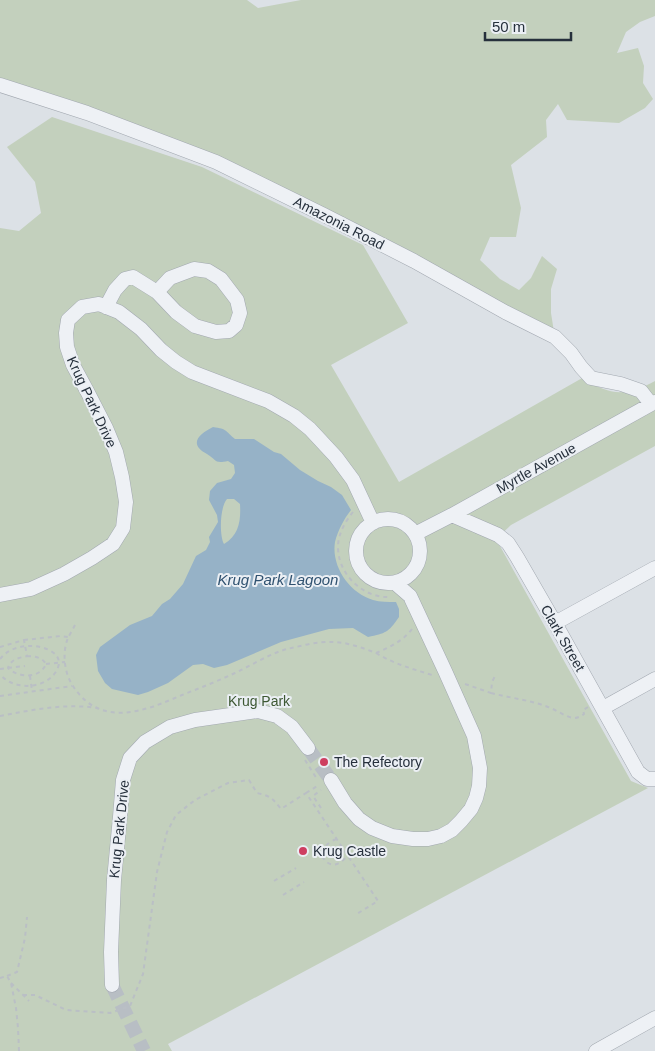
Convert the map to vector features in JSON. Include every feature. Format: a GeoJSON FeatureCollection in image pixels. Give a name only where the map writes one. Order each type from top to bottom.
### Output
{"type":"FeatureCollection","features":[{"type":"Feature","properties":{"kind":"street","name":"Amazonia Road"},"geometry":{"type":"LineString","coordinates":[[0,85],[87,113],[216,162],[414,261],[555,337],[571,353],[590,378],[621,384],[641,391],[653,403]]}},
{"type":"Feature","properties":{"kind":"street"},"geometry":{"type":"LineString","coordinates":[[106,307],[115,290],[125,279],[133,277],[156,292],[176,312],[195,326],[216,332],[229,331],[236,325],[240,313],[237,300],[222,279],[208,271],[194,269],[170,278],[156,292]]}},
{"type":"Feature","properties":{"kind":"street","name":"Krug Park Drive"},"geometry":{"type":"LineString","coordinates":[[0,595],[31,589],[64,574],[113,544],[123,528],[126,502],[116,452],[106,428],[73,365],[67,347],[66,333],[68,320],[82,307],[99,304],[119,312],[141,328],[161,350],[192,372],[268,401],[294,416],[310,429],[336,457],[353,480],[373,523]]}},
{"type":"Feature","properties":{"kind":"street","name":"Myrtle Avenue"},"geometry":{"type":"LineString","coordinates":[[415,534],[653,403]]}},
{"type":"Feature","properties":{"kind":"street","name":"Clark Street"},"geometry":{"type":"LineString","coordinates":[[452,515],[498,536],[508,544],[555,623],[638,772],[647,779],[655,779]]}},
{"type":"Feature","properties":{"kind":"street"},"geometry":{"type":"LineString","coordinates":[[331,780],[359,819],[372,828],[392,836],[413,839],[428,840],[452,830],[471,809],[476,798],[480,768],[471,728],[410,596],[396,590],[386,584],[376,582],[368,577],[358,562],[356,544],[360,536],[365,528],[384,519],[396,520],[407,525],[415,534],[420,545],[420,558],[415,569],[396,590]]}},
{"type":"Feature","properties":{"kind":"street"},"geometry":{"type":"LineString","coordinates":[[555,623],[655,568]]}},
{"type":"Feature","properties":{"kind":"street"},"geometry":{"type":"LineString","coordinates":[[601,704],[655,679]]}},
{"type":"Feature","properties":{"kind":"street","name":"Krug Park Drive"},"geometry":{"type":"LineString","coordinates":[[112,985],[111,952],[114,880],[123,780],[130,758],[145,742],[170,727],[195,720],[258,711],[277,716],[292,727],[308,748]]}},
{"type":"Feature","properties":{"kind":"street"},"geometry":{"type":"LineString","coordinates":[[596,1051],[655,1018]]}},
{"type":"Feature","properties":{"kind":"path"},"geometry":{"type":"LineString","coordinates":[[355,509],[343,526],[340,535],[338,547],[343,566],[353,582],[372,595],[382,598],[396,590]]}},
{"type":"Feature","properties":{"kind":"path"},"geometry":{"type":"LineString","coordinates":[[75,625],[66,644],[65,662],[68,675],[72,686],[84,699],[100,709]]}},
{"type":"Feature","properties":{"kind":"path"},"geometry":{"type":"LineString","coordinates":[[376,653],[400,641],[413,628]]}},
{"type":"Feature","properties":{"kind":"path"},"geometry":{"type":"LineString","coordinates":[[0,647],[24,640],[68,637]]}},
{"type":"Feature","properties":{"kind":"path"},"geometry":{"type":"LineString","coordinates":[[24,640],[27,656]]}},
{"type":"Feature","properties":{"kind":"path"},"geometry":{"type":"LineString","coordinates":[[0,716],[56,706],[73,706],[122,713],[137,712],[232,674],[278,652],[332,642],[376,653],[386,659],[433,675]]}},
{"type":"Feature","properties":{"kind":"path"},"geometry":{"type":"LineString","coordinates":[[0,659],[10,650],[25,646],[44,647],[57,656],[59,662],[57,671],[50,678],[44,682],[32,685],[25,686],[10,683],[0,674]]}},
{"type":"Feature","properties":{"kind":"path"},"geometry":{"type":"LineString","coordinates":[[8,668],[13,660],[27,656],[42,659],[46,664]]}},
{"type":"Feature","properties":{"kind":"path"},"geometry":{"type":"LineString","coordinates":[[46,664],[65,662]]}},
{"type":"Feature","properties":{"kind":"path"},"geometry":{"type":"LineString","coordinates":[[8,668],[14,672],[30,675],[41,671],[46,664]]}},
{"type":"Feature","properties":{"kind":"path"},"geometry":{"type":"LineString","coordinates":[[0,669],[25,666]]}},
{"type":"Feature","properties":{"kind":"path"},"geometry":{"type":"LineString","coordinates":[[30,675],[32,691]]}},
{"type":"Feature","properties":{"kind":"path"},"geometry":{"type":"LineString","coordinates":[[491,693],[492,682],[495,676]]}},
{"type":"Feature","properties":{"kind":"path"},"geometry":{"type":"LineString","coordinates":[[465,684],[491,693],[548,707],[572,718],[577,718],[584,714],[582,710],[601,704]]}},
{"type":"Feature","properties":{"kind":"path"},"geometry":{"type":"LineString","coordinates":[[0,696],[72,686]]}},
{"type":"Feature","properties":{"kind":"path"},"geometry":{"type":"LineString","coordinates":[[167,832],[176,815],[195,800],[228,783],[249,780],[258,793],[268,795],[281,809],[306,793],[378,901],[355,915]]}},
{"type":"Feature","properties":{"kind":"path"},"geometry":{"type":"LineString","coordinates":[[321,790],[313,796],[321,808]]}},
{"type":"Feature","properties":{"kind":"path"},"geometry":{"type":"LineString","coordinates":[[336,839],[324,847],[322,851],[324,858],[326,861],[336,864],[348,857]]}},
{"type":"Feature","properties":{"kind":"path"},"geometry":{"type":"LineString","coordinates":[[274,881],[296,868]]}},
{"type":"Feature","properties":{"kind":"path"},"geometry":{"type":"LineString","coordinates":[[283,895],[304,882]]}},
{"type":"Feature","properties":{"kind":"path"},"geometry":{"type":"LineString","coordinates":[[0,978],[17,972],[25,938],[27,916]]}},
{"type":"Feature","properties":{"kind":"path"},"geometry":{"type":"LineString","coordinates":[[7,976],[29,1001]]}},
{"type":"Feature","properties":{"kind":"path"},"geometry":{"type":"LineString","coordinates":[[11,982],[18,1028],[19,1051]]}},
{"type":"Feature","properties":{"kind":"green space"},"geometry":{"type":"Polygon","coordinates":[[[0,0],[247,0],[258,8],[301,0],[655,0],[655,16],[640,22],[626,32],[617,53],[638,48],[644,66],[643,83],[653,99],[645,108],[619,123],[567,120],[558,104],[546,120],[547,137],[511,165],[521,208],[516,237],[490,237],[480,260],[500,279],[519,290],[531,278],[542,256],[557,269],[551,289],[551,313],[554,332],[212,158],[0,80],[0,0]]]}},
{"type":"Feature","properties":{"kind":"green space","name":"Krug Park"},"geometry":{"type":"Polygon","coordinates":[[[52,117],[202,167],[363,245],[408,323],[331,365],[399,482],[584,377],[601,388],[618,392],[636,390],[655,381],[655,446],[511,525],[496,539],[631,781],[648,788],[168,1044],[172,1051],[0,1051],[0,228],[19,231],[41,213],[35,182],[7,147],[52,117]]]}},
{"type":"Feature","properties":{"kind":"water","name":"Krug Park Lagoon"},"geometry":{"type":"Polygon","coordinates":[[[213,427],[226,431],[235,439],[254,439],[274,452],[281,454],[300,470],[342,495],[351,510],[335,542],[334,551],[339,569],[349,585],[364,596],[378,601],[396,602],[399,609],[399,617],[389,629],[374,636],[368,637],[353,628],[329,629],[281,642],[227,665],[214,668],[203,664],[193,665],[168,683],[138,695],[112,689],[105,683],[98,671],[96,655],[100,647],[130,625],[152,616],[162,604],[170,599],[183,584],[196,556],[206,550],[210,542],[209,537],[218,522],[217,515],[209,500],[210,491],[217,483],[231,479],[235,473],[234,465],[228,461],[216,461],[198,447],[198,439],[213,427]],[[227,499],[223,508],[221,528],[224,544],[233,536],[238,527],[240,504],[234,499],[227,499]]]}},
{"type":"Feature","properties":{"kind":"tunnel"},"geometry":{"type":"LineString","coordinates":[[308,748],[331,780]]}},
{"type":"Feature","properties":{"kind":"tunnel"},"geometry":{"type":"LineString","coordinates":[[112,985],[144,1051]]}},
{"type":"Feature","properties":{"kind":"place","name":"The Refectory"},"geometry":{"type":"Point","coordinates":[324,762]}},
{"type":"Feature","properties":{"kind":"place","name":"Krug Castle"},"geometry":{"type":"Point","coordinates":[303,851]}}]}
